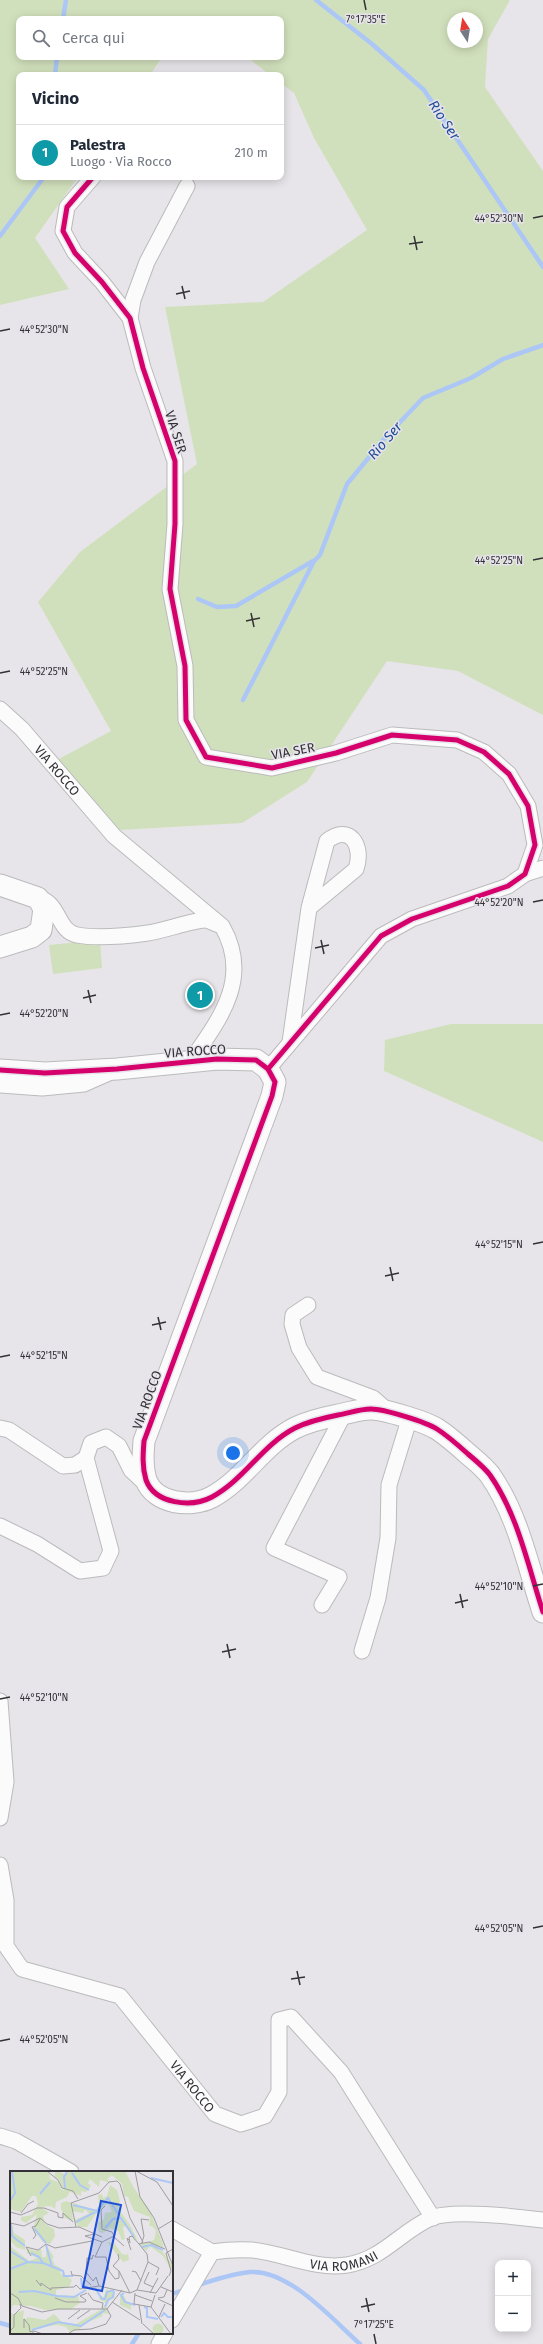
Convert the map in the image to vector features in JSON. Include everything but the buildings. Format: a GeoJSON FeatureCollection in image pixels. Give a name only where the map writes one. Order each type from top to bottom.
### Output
{"type":"FeatureCollection","features":[{"type":"Feature","properties":{"kind":"street","name":"VIA SER"},"geometry":{"type":"LineString","coordinates":[[90,180],[68,207],[63,231],[75,253],[102,282],[130,318],[143,368],[175,461],[175,524],[170,588],[185,666],[186,720],[206,757],[272,768],[336,753],[392,735],[457,740],[484,752],[509,774],[528,806],[535,845],[525,874]]}},
{"type":"Feature","properties":{"kind":"street","name":"VIA SER"},"geometry":{"type":"LineString","coordinates":[[130,318],[133,300],[147,262],[187,186]]}},
{"type":"Feature","properties":{"kind":"street","name":"VIA ROCCO"},"geometry":{"type":"LineString","coordinates":[[0,708],[22,729],[114,836],[222,926],[231,942],[235,959],[234,979],[217,1024],[190,1062]]}},
{"type":"Feature","properties":{"kind":"street"},"geometry":{"type":"LineString","coordinates":[[290,1042],[309,908],[327,841],[335,835],[345,835],[355,840],[359,848],[360,859],[356,869],[309,908]]}},
{"type":"Feature","properties":{"kind":"street"},"geometry":{"type":"LineString","coordinates":[[268,1069],[381,936],[412,920],[508,886],[525,874],[543,868]]}},
{"type":"Feature","properties":{"kind":"street"},"geometry":{"type":"LineString","coordinates":[[0,885],[44,899],[52,905],[68,932],[77,935],[124,935],[148,932],[205,920],[222,926]]}},
{"type":"Feature","properties":{"kind":"street"},"geometry":{"type":"LineString","coordinates":[[0,947],[32,937],[41,930],[44,909],[38,898]]}},
{"type":"Feature","properties":{"kind":"street","name":"VIA ROCCO"},"geometry":{"type":"LineString","coordinates":[[0,1070],[45,1073],[117,1069],[217,1059],[256,1060],[268,1069],[275,1082],[272,1096],[144,1441],[142,1460],[147,1481],[159,1495]]}},
{"type":"Feature","properties":{"kind":"street","name":"VIA ROCCO"},"geometry":{"type":"LineString","coordinates":[[0,1085],[42,1088],[84,1084],[117,1069]]}},
{"type":"Feature","properties":{"kind":"street"},"geometry":{"type":"LineString","coordinates":[[308,1305],[293,1315],[292,1324],[299,1348],[310,1368],[317,1377],[330,1384],[373,1398],[389,1412]]}},
{"type":"Feature","properties":{"kind":"street"},"geometry":{"type":"LineString","coordinates":[[0,1526],[37,1544],[80,1571],[102,1568],[110,1551],[86,1458],[92,1443],[106,1437],[119,1446],[131,1470],[159,1495],[174,1502],[192,1503],[211,1498],[230,1484],[273,1442],[295,1428],[320,1418],[371,1409],[389,1412],[436,1428],[454,1441],[489,1473],[512,1513],[543,1612]]}},
{"type":"Feature","properties":{"kind":"street"},"geometry":{"type":"LineString","coordinates":[[322,1605],[339,1577],[274,1548],[344,1414]]}},
{"type":"Feature","properties":{"kind":"street"},"geometry":{"type":"LineString","coordinates":[[362,1651],[378,1598],[388,1538],[389,1485],[409,1420]]}},
{"type":"Feature","properties":{"kind":"street"},"geometry":{"type":"LineString","coordinates":[[0,1428],[9,1430],[63,1466],[74,1465],[86,1458]]}},
{"type":"Feature","properties":{"kind":"street"},"geometry":{"type":"LineString","coordinates":[[0,1702],[6,1782],[0,1818]]}},
{"type":"Feature","properties":{"kind":"street","name":"VIA ROCCO"},"geometry":{"type":"LineString","coordinates":[[0,1866],[6,1900],[6,1946],[22,1969],[120,1996],[215,2114],[241,2124],[265,2116],[279,2092],[279,2020],[291,2017],[341,2072],[433,2218]]}},
{"type":"Feature","properties":{"kind":"street"},"geometry":{"type":"LineString","coordinates":[[0,2136],[16,2141],[69,2171]]}},
{"type":"Feature","properties":{"kind":"street","name":"VIA ROMANI"},"geometry":{"type":"LineString","coordinates":[[212,2252],[253,2250],[303,2262],[346,2265],[380,2254],[415,2228],[433,2218],[461,2214],[543,2220]]}},
{"type":"Feature","properties":{"kind":"street"},"geometry":{"type":"LineString","coordinates":[[173,2230],[212,2252],[173,2318]]}},
{"type":"Feature","properties":{"kind":"street"},"geometry":{"type":"LineString","coordinates":[[159,2344],[164,2334]]}},
{"type":"Feature","properties":{"kind":"green space"},"geometry":{"type":"Polygon","coordinates":[[[0,0],[510,0],[488,39],[485,87],[543,171],[543,715],[458,671],[387,661],[307,782],[242,823],[120,830],[55,761],[111,731],[38,602],[80,552],[197,464],[165,307],[263,302],[367,230],[314,138],[294,93],[284,85],[284,72],[266,72],[251,60],[284,60],[284,16],[16,16],[16,60],[160,60],[152,72],[16,72],[16,180],[76,180],[35,238],[69,289],[0,305],[0,0]]]}},
{"type":"Feature","properties":{"kind":"green space"},"geometry":{"type":"Polygon","coordinates":[[[100,940],[102,968],[53,974],[49,945],[100,940]]]}},
{"type":"Feature","properties":{"kind":"green space"},"geometry":{"type":"Polygon","coordinates":[[[451,1024],[543,1024],[543,1142],[384,1071],[385,1040],[451,1024]]]}},
{"type":"Feature","properties":{"kind":"waterway","name":"Rio Ser"},"geometry":{"type":"LineString","coordinates":[[63,16],[66,0]]}},
{"type":"Feature","properties":{"kind":"waterway","name":"Rio Ser"},"geometry":{"type":"LineString","coordinates":[[316,0],[372,44],[424,90],[543,267]]}},
{"type":"Feature","properties":{"kind":"waterway","name":"Rio Ser"},"geometry":{"type":"LineString","coordinates":[[55,72],[57,60]]}},
{"type":"Feature","properties":{"kind":"waterway","name":"Rio Ser"},"geometry":{"type":"LineString","coordinates":[[0,236],[42,180]]}},
{"type":"Feature","properties":{"kind":"waterway","name":"Rio Ser"},"geometry":{"type":"LineString","coordinates":[[243,700],[314,561],[320,555],[347,484],[384,439],[423,398],[471,378],[503,359],[543,345]]}},
{"type":"Feature","properties":{"kind":"waterway","name":"Rio Ser"},"geometry":{"type":"LineString","coordinates":[[198,599],[217,607],[236,606],[313,561]]}},
{"type":"Feature","properties":{"kind":"waterway"},"geometry":{"type":"LineString","coordinates":[[196,2286],[236,2274],[250,2272],[265,2273],[295,2287],[310,2298],[360,2344]]}},
{"type":"Feature","properties":{"kind":"waterway"},"geometry":{"type":"LineString","coordinates":[[173,2294],[186,2289]]}},
{"type":"Feature","properties":{"kind":"waterway"},"geometry":{"type":"LineString","coordinates":[[0,2323],[10,2326]]}},
{"type":"Feature","properties":{"kind":"waterway"},"geometry":{"type":"LineString","coordinates":[[132,2344],[138,2334]]}},
{"type":"Feature","properties":{"kind":"cycle path"},"geometry":{"type":"LineString","coordinates":[[90,180],[67,207],[63,231],[75,253],[102,282],[130,318],[143,368],[175,461],[175,524],[170,589],[185,666],[186,720],[206,757],[272,768],[336,753],[392,735],[457,740],[484,752],[509,774],[528,806],[535,845],[525,874],[508,886],[412,919],[381,936],[268,1069]]}},
{"type":"Feature","properties":{"kind":"cycle path"},"geometry":{"type":"LineString","coordinates":[[0,1070],[45,1073],[117,1069],[217,1059],[256,1060],[268,1069],[275,1082],[272,1096],[144,1441],[143,1465],[146,1480],[151,1488],[165,1499],[184,1503],[204,1500],[223,1490],[283,1435],[295,1428],[316,1420],[359,1410],[371,1409],[395,1413],[437,1429],[457,1444],[490,1475],[500,1490],[515,1524],[543,1612]]}},
{"type":"Feature","properties":{"kind":"place","name":"Palestra"},"geometry":{"type":"Point","coordinates":[200,995]}}]}
